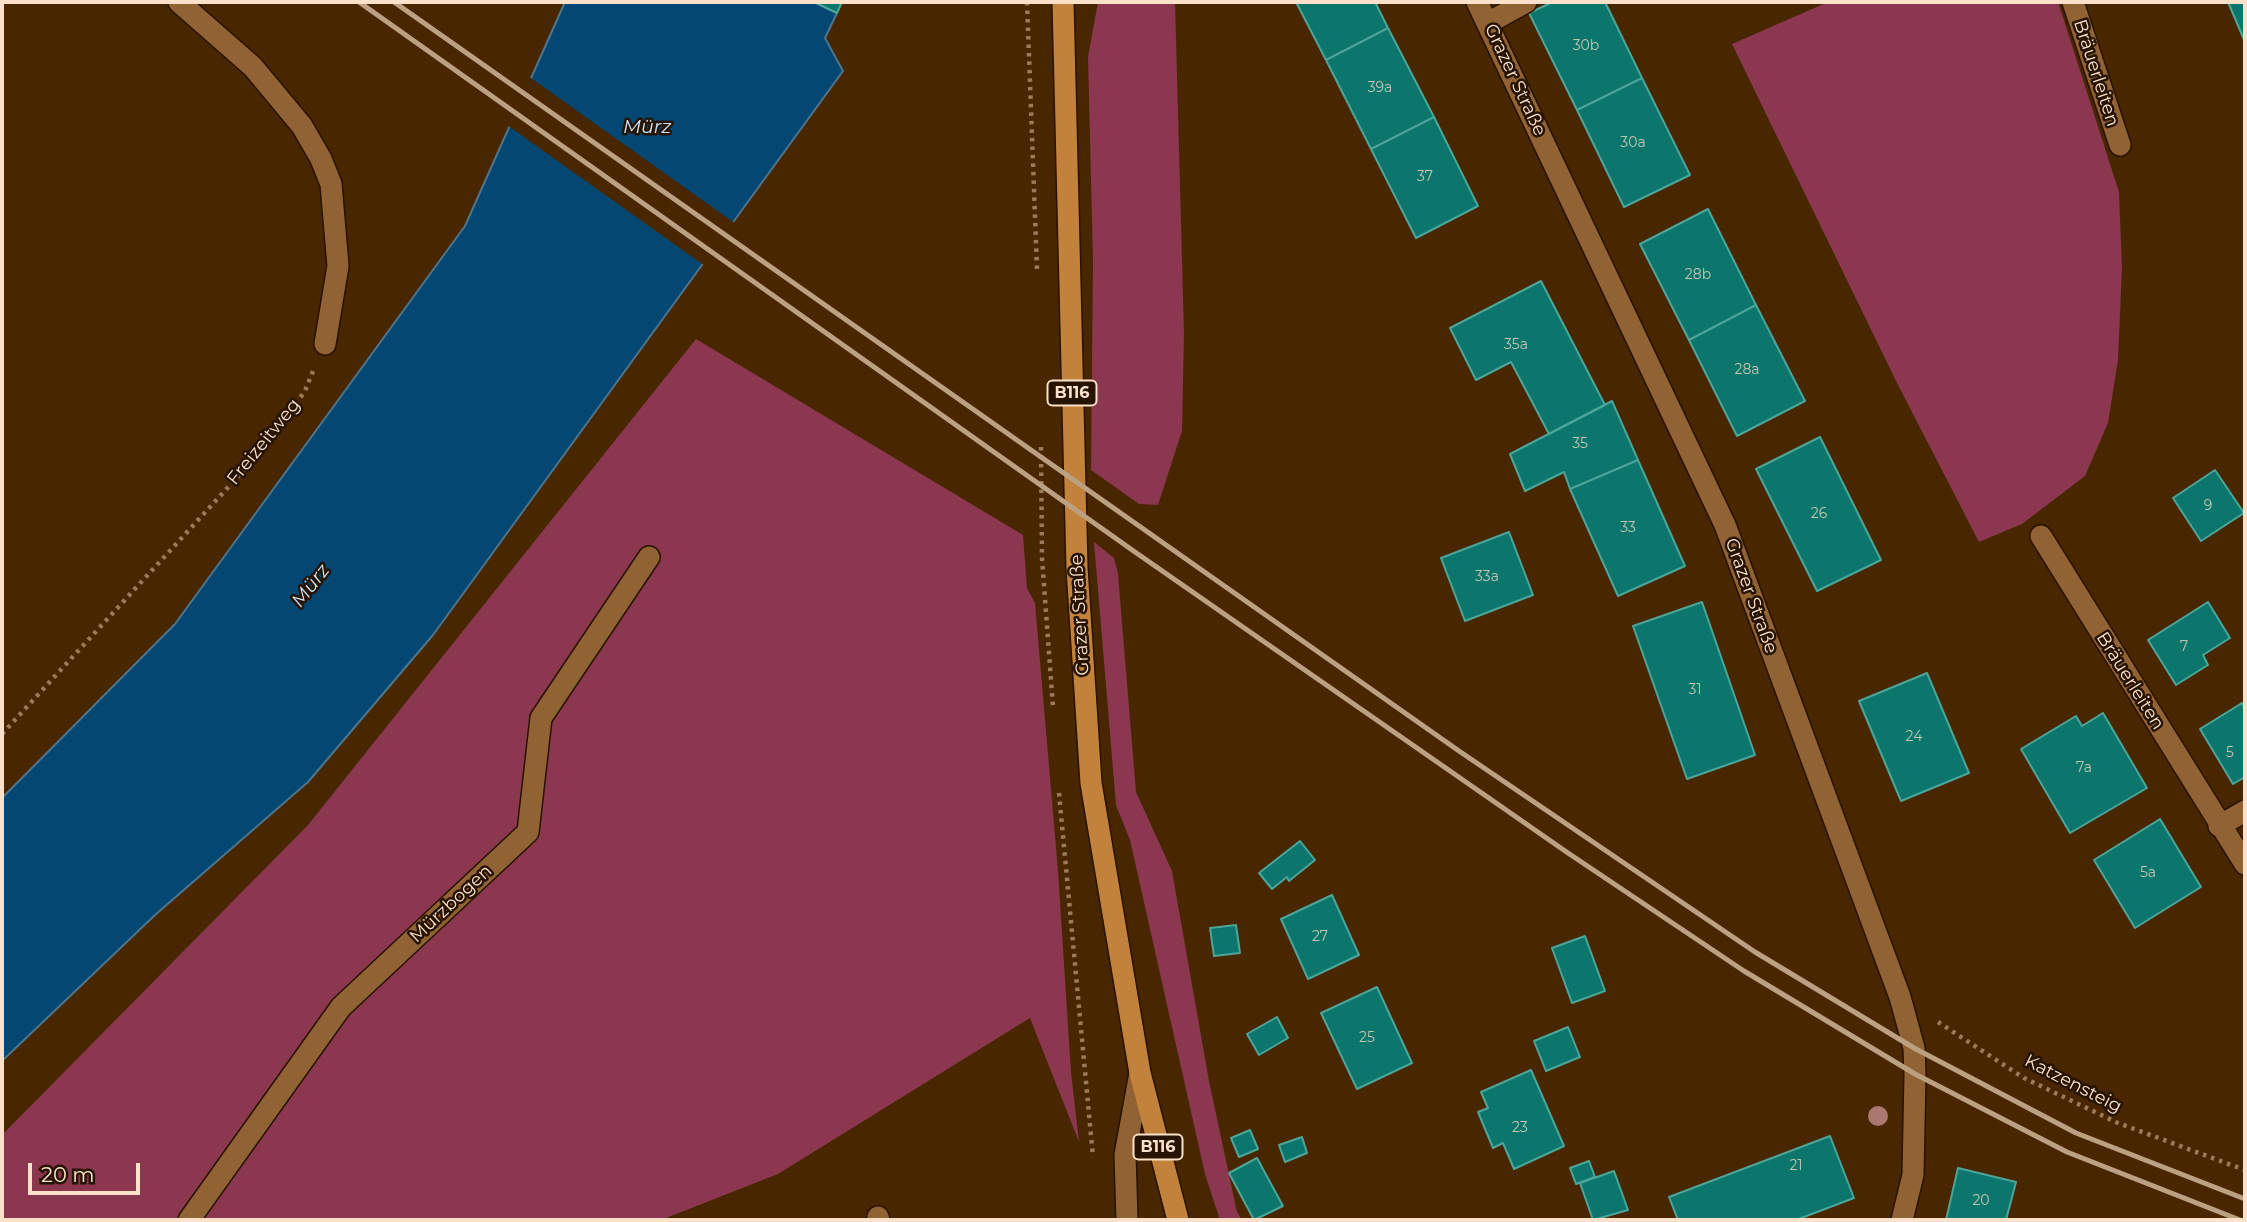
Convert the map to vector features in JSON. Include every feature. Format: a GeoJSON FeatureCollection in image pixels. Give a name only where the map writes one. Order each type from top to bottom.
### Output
{"type":"FeatureCollection","features":[{"type":"Feature","properties":{"kind":"main road","name":"Grazer Straße"},"geometry":{"type":"LineString","coordinates":[[1063,2],[1077,568],[1089,757],[1116,940],[1140,1073],[1178,1220]]}},
{"type":"Feature","properties":{"kind":"street"},"geometry":{"type":"LineString","coordinates":[[179,2],[253,67],[302,126],[321,159],[331,184],[338,266],[325,344]]}},
{"type":"Feature","properties":{"kind":"street","name":"Grazer Straße"},"geometry":{"type":"LineString","coordinates":[[1477,2],[1725,525],[1900,998],[1914,1048],[1915,1074],[1913,1175],[1902,1220]]}},
{"type":"Feature","properties":{"kind":"street"},"geometry":{"type":"LineString","coordinates":[[1488,23],[1527,2]]}},
{"type":"Feature","properties":{"kind":"street","name":"Bräuerleiten"},"geometry":{"type":"LineString","coordinates":[[2073,2],[2120,145]]}},
{"type":"Feature","properties":{"kind":"street","name":"Bräuerleiten"},"geometry":{"type":"LineString","coordinates":[[2040,536],[2245,864]]}},
{"type":"Feature","properties":{"kind":"street","name":"Mürzbogen"},"geometry":{"type":"LineString","coordinates":[[189,1220],[341,1007],[528,832],[541,718],[649,557]]}},
{"type":"Feature","properties":{"kind":"street"},"geometry":{"type":"LineString","coordinates":[[2219,826],[2245,811]]}},
{"type":"Feature","properties":{"kind":"street"},"geometry":{"type":"LineString","coordinates":[[1127,1220],[1125,1156],[1140,1073]]}},
{"type":"Feature","properties":{"kind":"path","name":"Freizeitweg"},"geometry":{"type":"LineString","coordinates":[[2,733],[265,447],[305,391],[325,344]]}},
{"type":"Feature","properties":{"kind":"path","name":"Katzensteig"},"geometry":{"type":"LineString","coordinates":[[1900,998],[2024,1078],[2118,1123],[2245,1170]]}},
{"type":"Feature","properties":{"kind":"shaded area"},"geometry":{"type":"Polygon","coordinates":[[[1098,2],[1175,2],[1184,333],[1182,431],[1158,505],[1139,504],[1091,470],[1093,261],[1088,57],[1098,2]]]}},
{"type":"Feature","properties":{"kind":"shaded area"},"geometry":{"type":"Polygon","coordinates":[[[1828,2],[2058,2],[2119,192],[2122,268],[2118,360],[2108,423],[2085,476],[2022,524],[1979,542],[1897,383],[1732,44],[1828,2]]]}},
{"type":"Feature","properties":{"kind":"shaded area"},"geometry":{"type":"Polygon","coordinates":[[[696,339],[1023,535],[1027,588],[1035,603],[1058,871],[1071,1072],[1079,1142],[1030,1018],[778,1174],[661,1220],[2,1220],[2,1135],[308,825],[696,339]]]}},
{"type":"Feature","properties":{"kind":"shaded area"},"geometry":{"type":"Polygon","coordinates":[[[1094,542],[1114,558],[1118,574],[1136,792],[1172,871],[1209,1081],[1237,1212],[1242,1220],[1220,1220],[1205,1174],[1130,840],[1116,805],[1094,542]]]}},
{"type":"Feature","properties":{"kind":"water","name":"Mürz"},"geometry":{"type":"Polygon","coordinates":[[[565,2],[814,2],[837,13],[825,38],[843,71],[433,635],[308,782],[155,915],[2,1061],[2,798],[175,624],[465,226],[565,2]]]}},
{"type":"Feature","properties":{"kind":"pier"},"geometry":{"type":"Polygon","coordinates":[[[528,76],[736,224],[705,266],[507,125],[528,76]]]}},
{"type":"Feature","properties":{"kind":"building"},"geometry":{"type":"Polygon","coordinates":[[[814,2],[842,2],[837,13],[814,2]]]}},
{"type":"Feature","properties":{"kind":"building"},"geometry":{"type":"Polygon","coordinates":[[[1296,2],[1375,2],[1388,28],[1326,60],[1296,2]]]}},
{"type":"Feature","properties":{"kind":"building"},"geometry":{"type":"Polygon","coordinates":[[[1553,2],[1605,2],[1642,78],[1577,110],[1529,13],[1553,2]]]}},
{"type":"Feature","properties":{"kind":"building"},"geometry":{"type":"Polygon","coordinates":[[[2228,2],[2245,2],[2245,42],[2228,2]]]}},
{"type":"Feature","properties":{"kind":"building"},"geometry":{"type":"Polygon","coordinates":[[[1388,28],[1434,117],[1371,149],[1326,60],[1388,28]]]}},
{"type":"Feature","properties":{"kind":"building"},"geometry":{"type":"Polygon","coordinates":[[[1642,78],[1690,175],[1624,207],[1577,110],[1642,78]]]}},
{"type":"Feature","properties":{"kind":"building"},"geometry":{"type":"Polygon","coordinates":[[[1434,117],[1478,206],[1416,238],[1371,149],[1434,117]]]}},
{"type":"Feature","properties":{"kind":"building"},"geometry":{"type":"Polygon","coordinates":[[[1708,209],[1756,305],[1689,340],[1640,244],[1708,209]]]}},
{"type":"Feature","properties":{"kind":"building"},"geometry":{"type":"Polygon","coordinates":[[[1541,281],[1605,405],[1549,434],[1511,362],[1476,380],[1450,328],[1541,281]]]}},
{"type":"Feature","properties":{"kind":"building"},"geometry":{"type":"Polygon","coordinates":[[[1756,305],[1805,401],[1737,436],[1689,340],[1756,305]]]}},
{"type":"Feature","properties":{"kind":"building"},"geometry":{"type":"Polygon","coordinates":[[[1612,401],[1638,460],[1570,489],[1564,472],[1525,491],[1510,454],[1612,401]]]}},
{"type":"Feature","properties":{"kind":"building"},"geometry":{"type":"Polygon","coordinates":[[[1820,437],[1881,560],[1817,591],[1756,469],[1820,437]]]}},
{"type":"Feature","properties":{"kind":"building"},"geometry":{"type":"Polygon","coordinates":[[[1638,460],[1685,566],[1618,596],[1570,489],[1638,460]]]}},
{"type":"Feature","properties":{"kind":"building"},"geometry":{"type":"Polygon","coordinates":[[[2215,470],[2244,513],[2201,541],[2173,498],[2215,470]]]}},
{"type":"Feature","properties":{"kind":"building"},"geometry":{"type":"Polygon","coordinates":[[[1509,532],[1533,595],[1465,621],[1441,558],[1509,532]]]}},
{"type":"Feature","properties":{"kind":"building"},"geometry":{"type":"Polygon","coordinates":[[[1702,602],[1755,755],[1687,779],[1633,626],[1702,602]]]}},
{"type":"Feature","properties":{"kind":"building"},"geometry":{"type":"Polygon","coordinates":[[[2208,602],[2230,638],[2203,655],[2208,665],[2176,685],[2148,640],[2208,602]]]}},
{"type":"Feature","properties":{"kind":"building"},"geometry":{"type":"Polygon","coordinates":[[[1927,673],[1969,773],[1901,801],[1859,701],[1927,673]]]}},
{"type":"Feature","properties":{"kind":"building"},"geometry":{"type":"Polygon","coordinates":[[[2242,703],[2245,709],[2245,777],[2233,784],[2200,729],[2242,703]]]}},
{"type":"Feature","properties":{"kind":"building"},"geometry":{"type":"Polygon","coordinates":[[[2103,713],[2147,788],[2070,833],[2021,749],[2076,716],[2082,726],[2103,713]]]}},
{"type":"Feature","properties":{"kind":"building"},"geometry":{"type":"Polygon","coordinates":[[[2160,819],[2201,887],[2135,928],[2094,860],[2160,819]]]}},
{"type":"Feature","properties":{"kind":"building"},"geometry":{"type":"Polygon","coordinates":[[[1300,841],[1315,860],[1289,881],[1287,877],[1272,889],[1259,873],[1300,841]]]}},
{"type":"Feature","properties":{"kind":"building"},"geometry":{"type":"Polygon","coordinates":[[[1332,895],[1359,955],[1308,979],[1281,919],[1332,895]]]}},
{"type":"Feature","properties":{"kind":"building"},"geometry":{"type":"Polygon","coordinates":[[[1236,925],[1240,953],[1214,956],[1210,928],[1236,925]]]}},
{"type":"Feature","properties":{"kind":"building"},"geometry":{"type":"Polygon","coordinates":[[[1585,936],[1605,991],[1572,1003],[1552,948],[1585,936]]]}},
{"type":"Feature","properties":{"kind":"building"},"geometry":{"type":"Polygon","coordinates":[[[1377,987],[1412,1063],[1357,1089],[1321,1013],[1377,987]]]}},
{"type":"Feature","properties":{"kind":"building"},"geometry":{"type":"Polygon","coordinates":[[[1277,1017],[1288,1038],[1259,1055],[1247,1034],[1277,1017]]]}},
{"type":"Feature","properties":{"kind":"building"},"geometry":{"type":"Polygon","coordinates":[[[1568,1027],[1580,1057],[1546,1071],[1534,1041],[1568,1027]]]}},
{"type":"Feature","properties":{"kind":"building"},"geometry":{"type":"Polygon","coordinates":[[[1531,1070],[1564,1146],[1514,1169],[1503,1143],[1493,1148],[1478,1112],[1488,1108],[1481,1092],[1531,1070]]]}},
{"type":"Feature","properties":{"kind":"building"},"geometry":{"type":"Polygon","coordinates":[[[1250,1130],[1258,1149],[1239,1157],[1231,1138],[1250,1130]]]}},
{"type":"Feature","properties":{"kind":"building"},"geometry":{"type":"Polygon","coordinates":[[[1830,1136],[1854,1198],[1796,1220],[1678,1220],[1669,1197],[1830,1136]]]}},
{"type":"Feature","properties":{"kind":"building"},"geometry":{"type":"Polygon","coordinates":[[[1302,1137],[1307,1153],[1285,1162],[1279,1145],[1302,1137]]]}},
{"type":"Feature","properties":{"kind":"building"},"geometry":{"type":"Polygon","coordinates":[[[1257,1158],[1283,1206],[1254,1220],[1229,1173],[1257,1158]]]}},
{"type":"Feature","properties":{"kind":"building"},"geometry":{"type":"Polygon","coordinates":[[[1589,1161],[1595,1177],[1576,1184],[1570,1168],[1589,1161]]]}},
{"type":"Feature","properties":{"kind":"building"},"geometry":{"type":"Polygon","coordinates":[[[1958,1168],[2016,1182],[2006,1220],[1946,1220],[1958,1168]]]}},
{"type":"Feature","properties":{"kind":"building"},"geometry":{"type":"Polygon","coordinates":[[[1614,1171],[1628,1210],[1593,1220],[1580,1183],[1614,1171]]]}},
{"type":"Feature","properties":{"kind":"railway"},"geometry":{"type":"LineString","coordinates":[[359,2],[1135,552],[1568,853],[1744,971],[1915,1074],[2067,1152],[2240,1220]]}},
{"type":"Feature","properties":{"kind":"railway"},"geometry":{"type":"LineString","coordinates":[[394,2],[1459,751],[1755,952],[1914,1048],[2076,1133],[2245,1199]]}}]}
